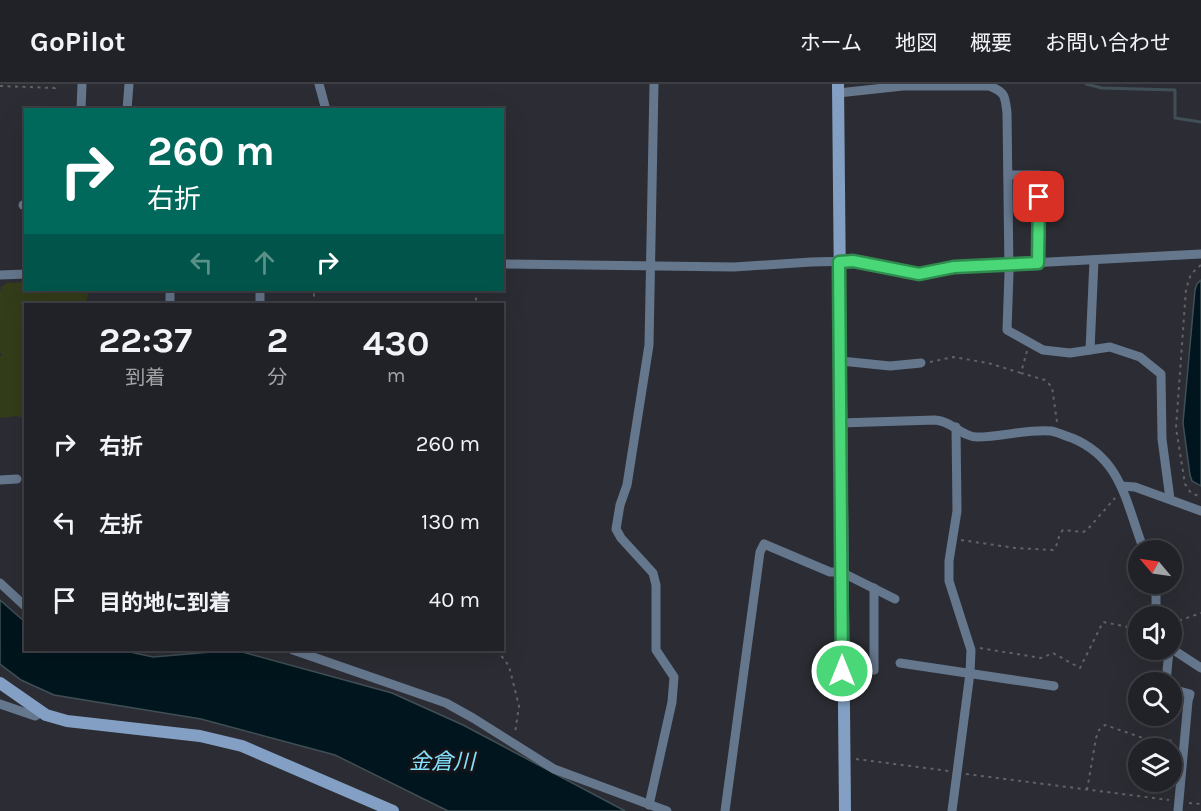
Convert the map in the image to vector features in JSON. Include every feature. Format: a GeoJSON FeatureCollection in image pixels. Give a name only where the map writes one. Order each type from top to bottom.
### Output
{"type":"FeatureCollection","features":[{"type":"Feature","properties":{"kind":"street"},"geometry":{"type":"LineString","coordinates":[[81,108],[82,84]]}},
{"type":"Feature","properties":{"kind":"street"},"geometry":{"type":"LineString","coordinates":[[127,108],[129,84]]}},
{"type":"Feature","properties":{"kind":"street"},"geometry":{"type":"LineString","coordinates":[[319,84],[325,108]]}},
{"type":"Feature","properties":{"kind":"street"},"geometry":{"type":"LineString","coordinates":[[649,805],[672,702],[674,677],[656,650],[656,585],[653,573],[616,530],[620,505],[627,485],[648,345],[654,84]]}},
{"type":"Feature","properties":{"kind":"street"},"geometry":{"type":"LineString","coordinates":[[845,811],[838,89],[989,86],[999,90],[1005,96],[1008,175],[1007,330],[1043,350],[1070,353],[1110,347],[1140,357],[1161,374],[1162,439],[1170,499]]}},
{"type":"Feature","properties":{"kind":"street"},"geometry":{"type":"LineString","coordinates":[[1008,175],[1039,175],[1038,263]]}},
{"type":"Feature","properties":{"kind":"street"},"geometry":{"type":"LineString","coordinates":[[504,264],[734,267],[853,261],[919,274],[954,267],[1201,254]]}},
{"type":"Feature","properties":{"kind":"street"},"geometry":{"type":"LineString","coordinates":[[1090,350],[1094,260]]}},
{"type":"Feature","properties":{"kind":"street"},"geometry":{"type":"LineString","coordinates":[[0,276],[24,274]]}},
{"type":"Feature","properties":{"kind":"street"},"geometry":{"type":"LineString","coordinates":[[841,361],[890,366],[921,363]]}},
{"type":"Feature","properties":{"kind":"street"},"geometry":{"type":"LineString","coordinates":[[840,423],[935,420],[943,421],[967,435],[976,437],[1024,431],[1059,433],[1097,451],[1108,464],[1122,489],[1140,540]]}},
{"type":"Feature","properties":{"kind":"street"},"geometry":{"type":"LineString","coordinates":[[952,811],[970,673],[969,646],[949,581],[949,561],[957,511],[956,427]]}},
{"type":"Feature","properties":{"kind":"street"},"geometry":{"type":"LineString","coordinates":[[0,480],[17,479]]}},
{"type":"Feature","properties":{"kind":"street"},"geometry":{"type":"LineString","coordinates":[[1122,489],[1135,487],[1201,511]]}},
{"type":"Feature","properties":{"kind":"street"},"geometry":{"type":"LineString","coordinates":[[725,811],[760,552],[764,544],[830,572],[841,572],[895,599]]}},
{"type":"Feature","properties":{"kind":"street"},"geometry":{"type":"LineString","coordinates":[[0,583],[24,605]]}},
{"type":"Feature","properties":{"kind":"street"},"geometry":{"type":"LineString","coordinates":[[842,671],[874,670],[874,588]]}},
{"type":"Feature","properties":{"kind":"street"},"geometry":{"type":"LineString","coordinates":[[296,651],[446,703],[554,769],[667,811]]}},
{"type":"Feature","properties":{"kind":"street"},"geometry":{"type":"LineString","coordinates":[[1182,656],[1201,668]]}},
{"type":"Feature","properties":{"kind":"street"},"geometry":{"type":"LineString","coordinates":[[900,663],[1054,686]]}},
{"type":"Feature","properties":{"kind":"street"},"geometry":{"type":"LineString","coordinates":[[0,683],[46,715],[67,721],[200,736],[242,746],[393,811]]}},
{"type":"Feature","properties":{"kind":"street"},"geometry":{"type":"LineString","coordinates":[[1179,806],[1190,694],[1182,692]]}},
{"type":"Feature","properties":{"kind":"street"},"geometry":{"type":"LineString","coordinates":[[0,704],[35,716],[42,712]]}},
{"type":"Feature","properties":{"kind":"path"},"geometry":{"type":"LineString","coordinates":[[0,86],[55,88],[57,84]]}},
{"type":"Feature","properties":{"kind":"path"},"geometry":{"type":"LineString","coordinates":[[1201,265],[1191,274],[1186,289],[1176,428],[1185,484],[1191,493],[1201,497]]}},
{"type":"Feature","properties":{"kind":"path"},"geometry":{"type":"LineString","coordinates":[[1021,373],[1030,343]]}},
{"type":"Feature","properties":{"kind":"path"},"geometry":{"type":"LineString","coordinates":[[921,363],[953,357],[988,363],[1045,380],[1052,387],[1059,433]]}},
{"type":"Feature","properties":{"kind":"path"},"geometry":{"type":"LineString","coordinates":[[952,539],[1015,548],[1053,550],[1063,530],[1083,532],[1087,530],[1122,489]]}},
{"type":"Feature","properties":{"kind":"path"},"geometry":{"type":"LineString","coordinates":[[1182,620],[1201,613]]}},
{"type":"Feature","properties":{"kind":"path"},"geometry":{"type":"LineString","coordinates":[[969,646],[1041,658],[1053,653],[1080,668],[1103,622],[1128,627]]}},
{"type":"Feature","properties":{"kind":"path"},"geometry":{"type":"LineString","coordinates":[[498,651],[509,666],[519,706],[513,744]]}},
{"type":"Feature","properties":{"kind":"path"},"geometry":{"type":"LineString","coordinates":[[1087,790],[1096,738],[1105,724],[1114,729],[1153,740],[1185,741]]}},
{"type":"Feature","properties":{"kind":"path"},"geometry":{"type":"LineString","coordinates":[[845,757],[1087,790],[1179,806],[1201,804]]}},
{"type":"Feature","properties":{"kind":"green space"},"geometry":{"type":"Polygon","coordinates":[[[24,282],[24,291],[90,291],[85,303],[24,303],[24,419],[18,416],[0,418],[0,357],[2,354],[0,353],[0,291],[7,283],[24,282]]]}},
{"type":"Feature","properties":{"kind":"water"},"geometry":{"type":"Polygon","coordinates":[[[1201,280],[1201,486],[1192,481],[1190,475],[1183,423],[1195,290],[1201,280]]]}},
{"type":"Feature","properties":{"kind":"water","name":"金倉川"},"geometry":{"type":"Polygon","coordinates":[[[0,600],[24,621],[24,651],[126,651],[153,657],[239,651],[392,693],[463,725],[625,811],[448,811],[335,755],[201,719],[54,695],[21,680],[0,664],[0,600]]]}},
{"type":"Feature","properties":{"kind":"waterway"},"geometry":{"type":"LineString","coordinates":[[1086,84],[1102,88],[1175,90],[1175,118],[1201,122]]}},
{"type":"Feature","properties":{"kind":"route"},"geometry":{"type":"LineString","coordinates":[[842,671],[839,262],[853,261],[893,267],[919,274],[954,267],[1038,263],[1039,197]]}}]}
